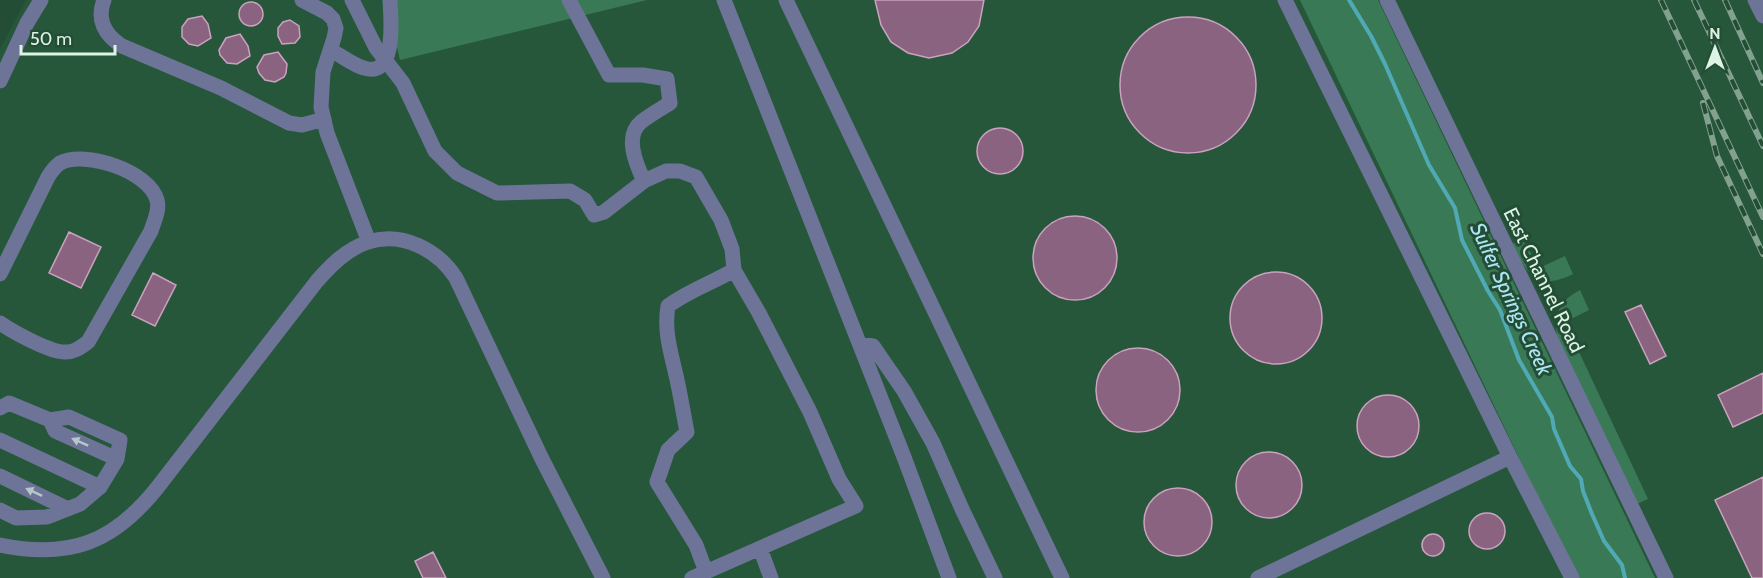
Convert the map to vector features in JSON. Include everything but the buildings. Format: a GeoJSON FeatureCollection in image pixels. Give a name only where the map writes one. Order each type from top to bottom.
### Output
{"type":"FeatureCollection","features":[{"type":"Feature","properties":{"kind":"street"},"geometry":{"type":"LineString","coordinates":[[0,81],[27,22],[41,0]]}},
{"type":"Feature","properties":{"kind":"street"},"geometry":{"type":"LineString","coordinates":[[104,0],[101,21],[109,35],[122,46],[221,87],[289,123],[302,125],[324,119]]}},
{"type":"Feature","properties":{"kind":"street"},"geometry":{"type":"LineString","coordinates":[[302,0],[327,13],[333,19],[336,28],[322,72],[321,107],[327,133],[369,242]]}},
{"type":"Feature","properties":{"kind":"street"},"geometry":{"type":"LineString","coordinates":[[352,0],[376,48],[403,83],[435,151],[457,173],[497,193],[570,191],[585,200],[594,215],[604,212],[644,181],[666,171],[680,171],[696,177],[721,220],[732,249],[734,270],[810,412],[839,479],[856,506],[699,575],[696,545],[657,482],[668,450],[687,432],[667,340],[665,320],[668,306],[681,296],[712,283],[734,270]]}},
{"type":"Feature","properties":{"kind":"street"},"geometry":{"type":"LineString","coordinates":[[330,50],[363,68],[377,68],[385,61],[390,42],[390,0]]}},
{"type":"Feature","properties":{"kind":"street"},"geometry":{"type":"LineString","coordinates":[[569,0],[609,75],[643,75],[667,79],[670,103],[639,123],[633,140],[632,151],[644,181]]}},
{"type":"Feature","properties":{"kind":"street"},"geometry":{"type":"LineString","coordinates":[[724,0],[860,344],[949,578]]}},
{"type":"Feature","properties":{"kind":"street"},"geometry":{"type":"LineString","coordinates":[[786,0],[1062,578]]}},
{"type":"Feature","properties":{"kind":"street"},"geometry":{"type":"LineString","coordinates":[[1285,0],[1572,578]]}},
{"type":"Feature","properties":{"kind":"street","name":"East Channel Road"},"geometry":{"type":"LineString","coordinates":[[1387,0],[1666,578]]}},
{"type":"Feature","properties":{"kind":"street"},"geometry":{"type":"LineString","coordinates":[[1755,0],[1763,16]]}},
{"type":"Feature","properties":{"kind":"street"},"geometry":{"type":"LineString","coordinates":[[0,323],[52,349],[65,352],[77,350],[88,342],[151,231],[157,214],[157,200],[150,187],[134,175],[110,163],[92,159],[75,159],[60,164],[48,177],[1,268]]}},
{"type":"Feature","properties":{"kind":"street"},"geometry":{"type":"LineString","coordinates":[[0,545],[19,549],[70,548],[95,540],[124,523],[139,511],[317,281],[335,262],[353,249],[369,242],[386,239],[421,246],[438,256],[458,281],[542,459],[603,578]]}},
{"type":"Feature","properties":{"kind":"street"},"geometry":{"type":"LineString","coordinates":[[860,344],[873,346],[904,391],[933,443],[995,578]]}},
{"type":"Feature","properties":{"kind":"street"},"geometry":{"type":"LineString","coordinates":[[0,408],[9,403],[50,420],[69,417],[120,440],[117,459],[100,487],[80,504],[47,517],[16,518],[0,510]]}},
{"type":"Feature","properties":{"kind":"street"},"geometry":{"type":"LineString","coordinates":[[0,440],[100,487]]}},
{"type":"Feature","properties":{"kind":"street"},"geometry":{"type":"LineString","coordinates":[[1258,578],[1510,457]]}},
{"type":"Feature","properties":{"kind":"street"},"geometry":{"type":"LineString","coordinates":[[0,476],[68,509]]}},
{"type":"Feature","properties":{"kind":"street"},"geometry":{"type":"LineString","coordinates":[[760,548],[771,578]]}},
{"type":"Feature","properties":{"kind":"shaded area"},"geometry":{"type":"Polygon","coordinates":[[[26,0],[1313,0],[1594,578],[0,578],[0,49],[26,0]]]}},
{"type":"Feature","properties":{"kind":"shaded area"},"geometry":{"type":"Polygon","coordinates":[[[386,0],[647,0],[400,60],[386,0]]]}},
{"type":"Feature","properties":{"kind":"shaded area"},"geometry":{"type":"Polygon","coordinates":[[[1300,0],[1378,0],[1655,578],[1579,578],[1532,485],[1300,0]]]}},
{"type":"Feature","properties":{"kind":"shaded area"},"geometry":{"type":"Polygon","coordinates":[[[1337,0],[1763,0],[1763,578],[1614,578],[1337,0]]]}},
{"type":"Feature","properties":{"kind":"shaded area"},"geometry":{"type":"Polygon","coordinates":[[[1523,239],[1539,268],[1565,256],[1573,274],[1551,281],[1535,277],[1528,271],[1512,244],[1523,239]]]}},
{"type":"Feature","properties":{"kind":"shaded area"},"geometry":{"type":"Polygon","coordinates":[[[1580,290],[1589,310],[1565,322],[1648,499],[1637,504],[1557,336],[1556,321],[1560,309],[1567,299],[1580,290]]]}},
{"type":"Feature","properties":{"kind":"waterway","name":"Sulfer Springs Creek"},"geometry":{"type":"LineString","coordinates":[[1349,0],[1385,64],[1429,165],[1455,208],[1462,240],[1500,310],[1519,360],[1552,417],[1554,429],[1570,466],[1581,479],[1583,491],[1604,541],[1622,565],[1625,578]]}},
{"type":"Feature","properties":{"kind":"railway"},"geometry":{"type":"LineString","coordinates":[[1661,0],[1763,217]]}},
{"type":"Feature","properties":{"kind":"railway"},"geometry":{"type":"LineString","coordinates":[[1694,0],[1763,146]]}},
{"type":"Feature","properties":{"kind":"railway"},"geometry":{"type":"LineString","coordinates":[[1725,0],[1763,83]]}},
{"type":"Feature","properties":{"kind":"railway"},"geometry":{"type":"LineString","coordinates":[[1703,103],[1717,156],[1763,254]]}}]}
